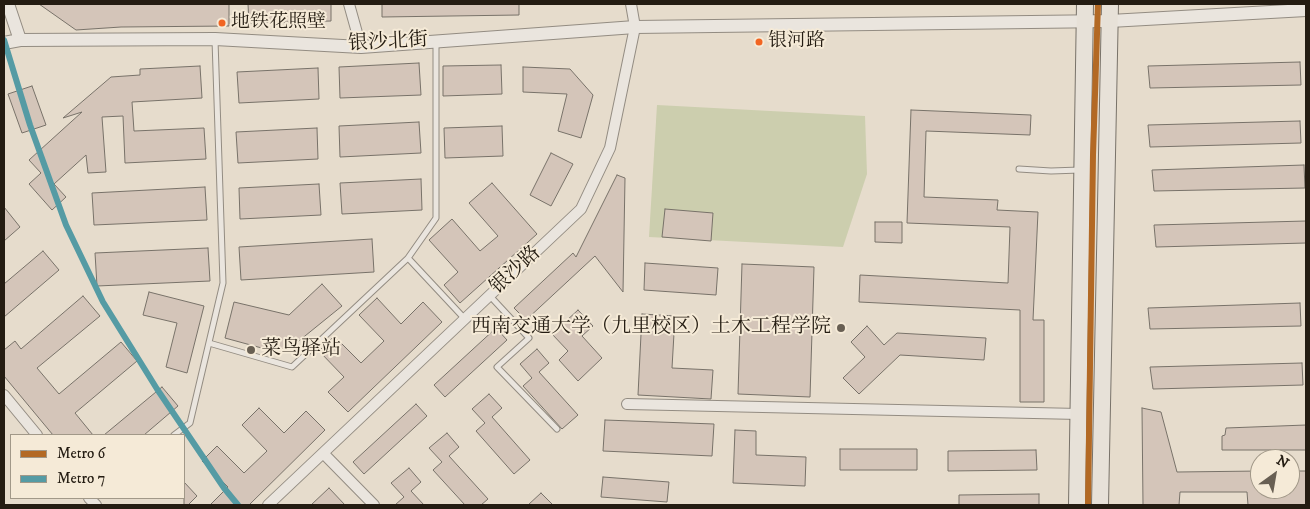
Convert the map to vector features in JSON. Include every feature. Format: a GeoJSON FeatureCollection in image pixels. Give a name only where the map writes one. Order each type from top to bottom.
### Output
{"type":"FeatureCollection","features":[{"type":"Feature","properties":{"kind":"main road"},"geometry":{"type":"LineString","coordinates":[[1077,505],[1085,4]]}},
{"type":"Feature","properties":{"kind":"main road"},"geometry":{"type":"LineString","coordinates":[[1100,505],[1110,4]]}},
{"type":"Feature","properties":{"kind":"street"},"geometry":{"type":"LineString","coordinates":[[8,4],[20,40]]}},
{"type":"Feature","properties":{"kind":"street"},"geometry":{"type":"LineString","coordinates":[[349,4],[361,47]]}},
{"type":"Feature","properties":{"kind":"street"},"geometry":{"type":"LineString","coordinates":[[631,4],[635,27],[1110,21],[1306,10]]}},
{"type":"Feature","properties":{"kind":"street","name":"银沙北街"},"geometry":{"type":"LineString","coordinates":[[4,43],[20,40],[216,39],[361,47],[635,27]]}},
{"type":"Feature","properties":{"kind":"street","name":"银沙路"},"geometry":{"type":"LineString","coordinates":[[268,505],[581,209],[610,148],[635,27]]}},
{"type":"Feature","properties":{"kind":"street"},"geometry":{"type":"LineString","coordinates":[[6,402],[36,434]]}},
{"type":"Feature","properties":{"kind":"street"},"geometry":{"type":"LineString","coordinates":[[626,404],[1079,414]]}},
{"type":"Feature","properties":{"kind":"street"},"geometry":{"type":"LineString","coordinates":[[323,453],[374,505]]}},
{"type":"Feature","properties":{"kind":"lane"},"geometry":{"type":"LineString","coordinates":[[175,434],[190,423],[223,283],[216,39]]}},
{"type":"Feature","properties":{"kind":"lane"},"geometry":{"type":"LineString","coordinates":[[209,342],[292,368],[408,258],[436,218],[436,41]]}},
{"type":"Feature","properties":{"kind":"lane"},"geometry":{"type":"LineString","coordinates":[[1019,170],[1083,170]]}},
{"type":"Feature","properties":{"kind":"lane"},"geometry":{"type":"LineString","coordinates":[[408,258],[464,318]]}},
{"type":"Feature","properties":{"kind":"lane"},"geometry":{"type":"LineString","coordinates":[[489,296],[529,338],[497,366],[557,430]]}},
{"type":"Feature","properties":{"kind":"green space"},"geometry":{"type":"Polygon","coordinates":[[[657,105],[865,116],[867,174],[843,247],[649,237],[657,105]]]}},
{"type":"Feature","properties":{"kind":"building"},"geometry":{"type":"Polygon","coordinates":[[[39,4],[229,4],[229,26],[121,27],[76,30],[39,4]]]}},
{"type":"Feature","properties":{"kind":"building"},"geometry":{"type":"Polygon","coordinates":[[[248,4],[331,4],[331,21],[249,23],[248,4]]]}},
{"type":"Feature","properties":{"kind":"building"},"geometry":{"type":"Polygon","coordinates":[[[382,4],[519,4],[519,15],[382,17],[382,4]]]}},
{"type":"Feature","properties":{"kind":"building"},"geometry":{"type":"Polygon","coordinates":[[[1300,62],[1301,85],[1150,88],[1148,66],[1300,62]]]}},
{"type":"Feature","properties":{"kind":"building"},"geometry":{"type":"Polygon","coordinates":[[[419,63],[421,95],[340,98],[339,67],[419,63]]]}},
{"type":"Feature","properties":{"kind":"building"},"geometry":{"type":"Polygon","coordinates":[[[501,65],[502,94],[443,96],[443,66],[501,65]]]}},
{"type":"Feature","properties":{"kind":"building"},"geometry":{"type":"Polygon","coordinates":[[[200,66],[202,98],[132,102],[134,131],[204,128],[206,159],[125,163],[123,116],[102,117],[106,172],[88,173],[86,155],[54,184],[66,197],[52,210],[29,184],[41,173],[29,160],[82,112],[63,118],[111,77],[140,75],[140,69],[200,66]]]}},
{"type":"Feature","properties":{"kind":"building"},"geometry":{"type":"Polygon","coordinates":[[[523,67],[570,69],[593,95],[581,138],[558,131],[567,94],[523,92],[523,67]]]}},
{"type":"Feature","properties":{"kind":"building"},"geometry":{"type":"Polygon","coordinates":[[[318,68],[319,99],[239,103],[237,72],[318,68]]]}},
{"type":"Feature","properties":{"kind":"building"},"geometry":{"type":"Polygon","coordinates":[[[32,86],[46,125],[22,133],[8,94],[32,86]]]}},
{"type":"Feature","properties":{"kind":"building"},"geometry":{"type":"Polygon","coordinates":[[[911,110],[1031,115],[1030,135],[926,131],[924,197],[998,200],[997,210],[1038,212],[1033,320],[1044,320],[1044,402],[1020,402],[1020,310],[859,302],[860,275],[1008,283],[1010,227],[907,223],[911,110]]]}},
{"type":"Feature","properties":{"kind":"building"},"geometry":{"type":"Polygon","coordinates":[[[1300,121],[1301,143],[1150,147],[1148,125],[1300,121]]]}},
{"type":"Feature","properties":{"kind":"building"},"geometry":{"type":"Polygon","coordinates":[[[419,122],[421,153],[340,157],[339,126],[419,122]]]}},
{"type":"Feature","properties":{"kind":"building"},"geometry":{"type":"Polygon","coordinates":[[[502,126],[503,156],[445,158],[444,128],[502,126]]]}},
{"type":"Feature","properties":{"kind":"building"},"geometry":{"type":"Polygon","coordinates":[[[317,128],[318,159],[238,163],[236,132],[317,128]]]}},
{"type":"Feature","properties":{"kind":"building"},"geometry":{"type":"Polygon","coordinates":[[[551,153],[573,164],[551,206],[530,195],[551,153]]]}},
{"type":"Feature","properties":{"kind":"building"},"geometry":{"type":"Polygon","coordinates":[[[1304,165],[1305,188],[1154,191],[1152,170],[1304,165]]]}},
{"type":"Feature","properties":{"kind":"building"},"geometry":{"type":"Polygon","coordinates":[[[617,175],[625,178],[623,292],[595,256],[526,320],[514,308],[573,253],[576,257],[617,175]]]}},
{"type":"Feature","properties":{"kind":"building"},"geometry":{"type":"Polygon","coordinates":[[[421,179],[422,210],[342,214],[340,183],[421,179]]]}},
{"type":"Feature","properties":{"kind":"building"},"geometry":{"type":"Polygon","coordinates":[[[492,183],[537,234],[460,303],[444,285],[458,272],[429,240],[452,219],[480,251],[498,236],[469,203],[492,183]]]}},
{"type":"Feature","properties":{"kind":"building"},"geometry":{"type":"Polygon","coordinates":[[[319,184],[321,215],[240,219],[239,188],[319,184]]]}},
{"type":"Feature","properties":{"kind":"building"},"geometry":{"type":"Polygon","coordinates":[[[205,187],[207,220],[94,225],[92,193],[205,187]]]}},
{"type":"Feature","properties":{"kind":"building"},"geometry":{"type":"Polygon","coordinates":[[[4,207],[20,227],[4,241],[4,207]]]}},
{"type":"Feature","properties":{"kind":"building"},"geometry":{"type":"Polygon","coordinates":[[[665,209],[713,213],[711,241],[662,237],[665,209]]]}},
{"type":"Feature","properties":{"kind":"building"},"geometry":{"type":"Polygon","coordinates":[[[1306,221],[1306,243],[1156,247],[1154,225],[1306,221]]]}},
{"type":"Feature","properties":{"kind":"building"},"geometry":{"type":"Polygon","coordinates":[[[875,222],[902,222],[902,243],[875,242],[875,222]]]}},
{"type":"Feature","properties":{"kind":"building"},"geometry":{"type":"Polygon","coordinates":[[[372,239],[374,272],[241,280],[239,247],[372,239]]]}},
{"type":"Feature","properties":{"kind":"building"},"geometry":{"type":"Polygon","coordinates":[[[208,248],[210,281],[97,286],[95,253],[208,248]]]}},
{"type":"Feature","properties":{"kind":"building"},"geometry":{"type":"Polygon","coordinates":[[[43,251],[59,270],[4,317],[4,284],[43,251]]]}},
{"type":"Feature","properties":{"kind":"building"},"geometry":{"type":"Polygon","coordinates":[[[645,263],[718,268],[716,295],[644,290],[645,263]]]}},
{"type":"Feature","properties":{"kind":"building"},"geometry":{"type":"Polygon","coordinates":[[[742,264],[814,267],[810,397],[738,394],[742,264]]]}},
{"type":"Feature","properties":{"kind":"building"},"geometry":{"type":"Polygon","coordinates":[[[322,284],[342,306],[300,340],[280,353],[225,338],[234,302],[289,315],[322,284]]]}},
{"type":"Feature","properties":{"kind":"building"},"geometry":{"type":"Polygon","coordinates":[[[149,292],[204,306],[187,373],[166,367],[177,323],[143,315],[149,292]]]}},
{"type":"Feature","properties":{"kind":"building"},"geometry":{"type":"Polygon","coordinates":[[[83,296],[100,316],[37,368],[59,394],[121,342],[137,361],[75,413],[92,434],[52,434],[4,376],[4,350],[15,341],[21,349],[83,296]]]}},
{"type":"Feature","properties":{"kind":"building"},"geometry":{"type":"Polygon","coordinates":[[[377,298],[401,324],[423,302],[442,322],[348,412],[328,392],[344,377],[319,351],[334,336],[361,363],[384,341],[359,315],[377,298]]]}},
{"type":"Feature","properties":{"kind":"building"},"geometry":{"type":"Polygon","coordinates":[[[1300,303],[1301,326],[1150,329],[1148,308],[1300,303]]]}},
{"type":"Feature","properties":{"kind":"building"},"geometry":{"type":"Polygon","coordinates":[[[578,310],[593,326],[582,336],[602,358],[578,381],[559,360],[568,351],[552,334],[578,310]]]}},
{"type":"Feature","properties":{"kind":"building"},"geometry":{"type":"Polygon","coordinates":[[[642,314],[675,316],[672,368],[713,370],[711,399],[638,395],[642,314]]]}},
{"type":"Feature","properties":{"kind":"building"},"geometry":{"type":"Polygon","coordinates":[[[867,326],[884,345],[897,333],[986,338],[984,360],[900,355],[859,394],[843,378],[865,357],[851,342],[867,326]]]}},
{"type":"Feature","properties":{"kind":"building"},"geometry":{"type":"Polygon","coordinates":[[[496,328],[507,340],[445,397],[434,385],[496,328]]]}},
{"type":"Feature","properties":{"kind":"building"},"geometry":{"type":"Polygon","coordinates":[[[537,349],[549,363],[539,372],[578,415],[562,429],[523,386],[532,378],[520,364],[537,349]]]}},
{"type":"Feature","properties":{"kind":"building"},"geometry":{"type":"Polygon","coordinates":[[[1302,363],[1303,385],[1153,389],[1150,367],[1302,363]]]}},
{"type":"Feature","properties":{"kind":"building"},"geometry":{"type":"Polygon","coordinates":[[[162,387],[178,406],[145,434],[105,434],[162,387]]]}},
{"type":"Feature","properties":{"kind":"building"},"geometry":{"type":"Polygon","coordinates":[[[489,394],[502,408],[492,417],[530,460],[514,474],[476,431],[485,423],[472,409],[489,394]]]}},
{"type":"Feature","properties":{"kind":"building"},"geometry":{"type":"Polygon","coordinates":[[[416,404],[427,416],[364,474],[353,462],[416,404]]]}},
{"type":"Feature","properties":{"kind":"building"},"geometry":{"type":"Polygon","coordinates":[[[259,408],[284,433],[306,411],[325,430],[249,505],[210,505],[228,487],[202,461],[217,446],[244,473],[267,451],[242,425],[259,408]]]}},
{"type":"Feature","properties":{"kind":"building"},"geometry":{"type":"Polygon","coordinates":[[[1142,408],[1161,412],[1177,472],[1250,471],[1250,499],[1300,499],[1300,471],[1306,471],[1306,505],[1248,505],[1247,492],[1180,492],[1179,505],[1143,505],[1142,408]]]}},
{"type":"Feature","properties":{"kind":"building"},"geometry":{"type":"Polygon","coordinates":[[[605,420],[714,424],[712,456],[603,451],[605,420]]]}},
{"type":"Feature","properties":{"kind":"building"},"geometry":{"type":"Polygon","coordinates":[[[1306,425],[1306,450],[1222,450],[1222,436],[1225,435],[1226,428],[1306,425]]]}},
{"type":"Feature","properties":{"kind":"building"},"geometry":{"type":"Polygon","coordinates":[[[735,430],[756,431],[756,455],[806,457],[805,486],[733,483],[735,430]]]}},
{"type":"Feature","properties":{"kind":"building"},"geometry":{"type":"Polygon","coordinates":[[[447,433],[459,447],[449,456],[488,499],[481,505],[465,505],[433,470],[442,462],[429,448],[447,433]]]}},
{"type":"Feature","properties":{"kind":"building"},"geometry":{"type":"Polygon","coordinates":[[[840,449],[917,449],[917,470],[840,470],[840,449]]]}},
{"type":"Feature","properties":{"kind":"building"},"geometry":{"type":"Polygon","coordinates":[[[1036,450],[1037,470],[948,471],[948,451],[1036,450]]]}},
{"type":"Feature","properties":{"kind":"building"},"geometry":{"type":"Polygon","coordinates":[[[409,468],[421,482],[411,491],[424,505],[395,505],[404,497],[391,483],[409,468]]]}},
{"type":"Feature","properties":{"kind":"building"},"geometry":{"type":"Polygon","coordinates":[[[603,477],[669,482],[667,502],[601,497],[603,477]]]}},
{"type":"Feature","properties":{"kind":"building"},"geometry":{"type":"Polygon","coordinates":[[[185,483],[197,496],[188,505],[184,505],[185,483]]]}},
{"type":"Feature","properties":{"kind":"building"},"geometry":{"type":"Polygon","coordinates":[[[329,488],[345,505],[311,505],[329,488]]]}},
{"type":"Feature","properties":{"kind":"building"},"geometry":{"type":"Polygon","coordinates":[[[541,493],[553,505],[528,505],[541,493]]]}},
{"type":"Feature","properties":{"kind":"building"},"geometry":{"type":"Polygon","coordinates":[[[1039,494],[1039,505],[959,505],[959,495],[1039,494]]]}},
{"type":"Feature","properties":{"kind":"metro line","name":"6"},"geometry":{"type":"LineString","coordinates":[[1088,505],[1093,155],[1098,4]]}},
{"type":"Feature","properties":{"kind":"metro line","name":"7"},"geometry":{"type":"LineString","coordinates":[[4,40],[30,125],[66,225],[103,302],[157,389],[224,488],[238,505]]}},
{"type":"Feature","properties":{"kind":"place","name":"地铁花照壁"},"geometry":{"type":"Point","coordinates":[222,23]}},
{"type":"Feature","properties":{"kind":"place","name":"银河路"},"geometry":{"type":"Point","coordinates":[759,42]}},
{"type":"Feature","properties":{"kind":"place","name":"西南交通大学（九里校区）土木工程学院"},"geometry":{"type":"Point","coordinates":[841,328]}},
{"type":"Feature","properties":{"kind":"place","name":"菜鸟驿站"},"geometry":{"type":"Point","coordinates":[251,350]}}]}
